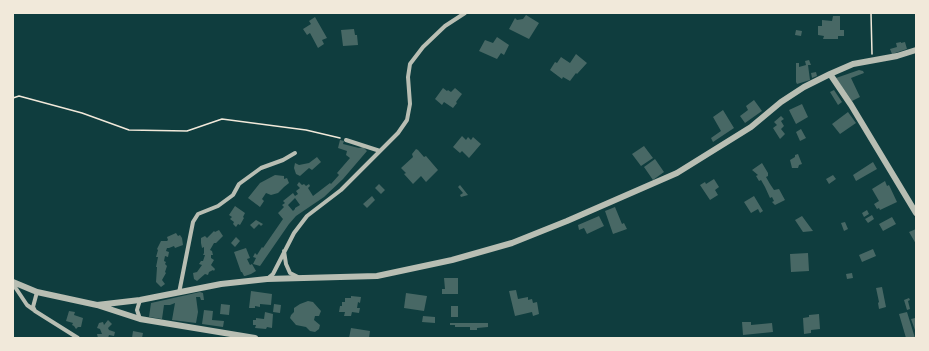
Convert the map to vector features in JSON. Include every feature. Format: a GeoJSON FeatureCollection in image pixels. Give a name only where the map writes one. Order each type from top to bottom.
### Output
{"type":"FeatureCollection","features":[{"type":"Feature","properties":{"kind":"street"},"geometry":{"type":"LineString","coordinates":[[267,279],[273,274],[284,250],[294,233],[307,216],[341,190],[398,133],[407,120],[410,104],[408,77],[410,64],[423,47],[445,26],[465,13]]}},
{"type":"Feature","properties":{"kind":"street"},"geometry":{"type":"LineString","coordinates":[[97,305],[140,300],[221,284],[267,279],[377,276],[459,258],[512,243],[560,224],[677,173],[751,127],[781,102],[830,74],[854,64],[897,56],[916,50]]}},
{"type":"Feature","properties":{"kind":"street"},"geometry":{"type":"LineString","coordinates":[[830,74],[851,105],[916,213]]}},
{"type":"Feature","properties":{"kind":"street"},"geometry":{"type":"LineString","coordinates":[[346,140],[380,151]]}},
{"type":"Feature","properties":{"kind":"street"},"geometry":{"type":"LineString","coordinates":[[179,293],[195,217],[198,214],[218,206],[233,195],[239,184],[261,168],[283,160],[295,153]]}},
{"type":"Feature","properties":{"kind":"street"},"geometry":{"type":"LineString","coordinates":[[284,250],[286,264],[290,273],[300,278]]}},
{"type":"Feature","properties":{"kind":"street"},"geometry":{"type":"LineString","coordinates":[[13,283],[37,292],[97,305],[140,319],[255,338]]}},
{"type":"Feature","properties":{"kind":"street"},"geometry":{"type":"LineString","coordinates":[[13,283],[27,305],[78,338]]}},
{"type":"Feature","properties":{"kind":"street"},"geometry":{"type":"LineString","coordinates":[[35,311],[33,306],[37,292]]}},
{"type":"Feature","properties":{"kind":"street"},"geometry":{"type":"LineString","coordinates":[[140,300],[137,310],[140,319]]}},
{"type":"Feature","properties":{"kind":"path"},"geometry":{"type":"LineString","coordinates":[[871,13],[873,60]]}},
{"type":"Feature","properties":{"kind":"path"},"geometry":{"type":"LineString","coordinates":[[13,98],[19,96],[82,113],[129,130],[187,131],[222,119],[306,130],[346,140]]}},
{"type":"Feature","properties":{"kind":"building"},"geometry":{"type":"Polygon","coordinates":[[[526,15],[539,23],[529,39],[509,29],[515,18],[517,20],[523,19],[526,15]]]}},
{"type":"Feature","properties":{"kind":"building"},"geometry":{"type":"Polygon","coordinates":[[[833,16],[840,16],[840,30],[844,30],[844,36],[838,36],[838,39],[823,39],[824,36],[818,35],[818,26],[822,26],[822,20],[832,21],[833,16]]]}},
{"type":"Feature","properties":{"kind":"building"},"geometry":{"type":"Polygon","coordinates":[[[315,17],[327,38],[322,40],[324,44],[318,48],[310,33],[307,35],[303,29],[311,24],[309,21],[315,17]]]}},
{"type":"Feature","properties":{"kind":"building"},"geometry":{"type":"Polygon","coordinates":[[[354,29],[355,35],[357,35],[358,45],[343,46],[341,30],[354,29]]]}},
{"type":"Feature","properties":{"kind":"building"},"geometry":{"type":"Polygon","coordinates":[[[796,30],[802,31],[801,36],[795,35],[796,30]]]}},
{"type":"Feature","properties":{"kind":"building"},"geometry":{"type":"Polygon","coordinates":[[[497,37],[509,45],[504,55],[501,53],[497,59],[479,51],[485,40],[493,43],[497,37]]]}},
{"type":"Feature","properties":{"kind":"building"},"geometry":{"type":"Polygon","coordinates":[[[905,42],[907,49],[892,54],[890,49],[897,47],[896,43],[905,42]]]}},
{"type":"Feature","properties":{"kind":"building"},"geometry":{"type":"Polygon","coordinates":[[[576,54],[587,63],[570,81],[563,77],[562,79],[550,70],[555,62],[557,63],[561,57],[570,63],[576,54]]]}},
{"type":"Feature","properties":{"kind":"building"},"geometry":{"type":"Polygon","coordinates":[[[809,60],[811,65],[808,65],[810,80],[797,84],[796,63],[799,63],[799,67],[806,65],[805,61],[809,60]]]}},
{"type":"Feature","properties":{"kind":"building"},"geometry":{"type":"Polygon","coordinates":[[[859,70],[863,71],[864,73],[851,78],[860,97],[852,101],[836,78],[859,70]]]}},
{"type":"Feature","properties":{"kind":"building"},"geometry":{"type":"Polygon","coordinates":[[[816,72],[817,76],[812,78],[811,73],[816,72]]]}},
{"type":"Feature","properties":{"kind":"building"},"geometry":{"type":"Polygon","coordinates":[[[443,88],[451,92],[455,88],[462,94],[453,108],[444,102],[442,105],[435,99],[443,88]]]}},
{"type":"Feature","properties":{"kind":"building"},"geometry":{"type":"Polygon","coordinates":[[[834,90],[842,102],[838,105],[830,92],[834,90]]]}},
{"type":"Feature","properties":{"kind":"building"},"geometry":{"type":"Polygon","coordinates":[[[754,100],[762,111],[745,123],[740,116],[748,110],[746,106],[754,100]]]}},
{"type":"Feature","properties":{"kind":"building"},"geometry":{"type":"Polygon","coordinates":[[[802,104],[808,117],[796,124],[789,110],[802,104]]]}},
{"type":"Feature","properties":{"kind":"building"},"geometry":{"type":"Polygon","coordinates":[[[723,110],[734,128],[713,142],[711,138],[721,131],[713,117],[723,110]]]}},
{"type":"Feature","properties":{"kind":"building"},"geometry":{"type":"Polygon","coordinates":[[[848,112],[856,123],[840,134],[832,124],[848,112]]]}},
{"type":"Feature","properties":{"kind":"building"},"geometry":{"type":"Polygon","coordinates":[[[781,116],[784,119],[781,121],[784,126],[781,129],[785,134],[780,139],[773,128],[777,125],[774,122],[781,116]]]}},
{"type":"Feature","properties":{"kind":"building"},"geometry":{"type":"Polygon","coordinates":[[[801,129],[806,138],[800,141],[796,132],[801,129]]]}},
{"type":"Feature","properties":{"kind":"building"},"geometry":{"type":"Polygon","coordinates":[[[462,136],[466,140],[468,137],[471,140],[473,137],[481,144],[469,158],[462,151],[460,153],[453,147],[462,136]]]}},
{"type":"Feature","properties":{"kind":"building"},"geometry":{"type":"Polygon","coordinates":[[[340,140],[344,141],[343,144],[359,148],[363,147],[367,151],[343,179],[324,197],[296,216],[260,266],[253,264],[256,258],[253,257],[255,253],[257,255],[262,247],[263,248],[283,219],[278,213],[284,207],[282,205],[285,203],[283,201],[293,193],[295,196],[298,194],[296,191],[300,188],[297,185],[299,182],[306,186],[309,184],[310,186],[308,188],[313,196],[330,183],[331,184],[339,175],[337,173],[350,158],[346,155],[347,151],[338,148],[340,140]],[[295,198],[288,205],[293,211],[300,205],[295,198]]]}},
{"type":"Feature","properties":{"kind":"building"},"geometry":{"type":"Polygon","coordinates":[[[644,146],[653,158],[641,166],[632,154],[644,146]]]}},
{"type":"Feature","properties":{"kind":"building"},"geometry":{"type":"Polygon","coordinates":[[[416,149],[424,157],[426,156],[438,170],[426,182],[421,176],[413,184],[401,168],[413,157],[412,154],[416,149]]]}},
{"type":"Feature","properties":{"kind":"building"},"geometry":{"type":"Polygon","coordinates":[[[798,154],[802,164],[799,165],[798,168],[792,168],[790,160],[798,154]]]}},
{"type":"Feature","properties":{"kind":"building"},"geometry":{"type":"Polygon","coordinates":[[[317,157],[321,162],[312,170],[309,168],[300,176],[296,174],[294,168],[295,163],[299,165],[309,163],[317,157]]]}},
{"type":"Feature","properties":{"kind":"building"},"geometry":{"type":"Polygon","coordinates":[[[655,159],[664,172],[653,180],[644,167],[655,159]]]}},
{"type":"Feature","properties":{"kind":"building"},"geometry":{"type":"Polygon","coordinates":[[[873,162],[877,169],[856,181],[853,175],[873,162]]]}},
{"type":"Feature","properties":{"kind":"building"},"geometry":{"type":"Polygon","coordinates":[[[762,163],[768,173],[768,176],[766,177],[770,184],[774,190],[779,189],[785,200],[775,205],[772,202],[774,201],[772,197],[770,198],[761,180],[759,181],[756,176],[758,175],[752,170],[762,163]]]}},
{"type":"Feature","properties":{"kind":"building"},"geometry":{"type":"Polygon","coordinates":[[[275,175],[284,176],[284,179],[287,178],[289,183],[278,193],[271,195],[266,193],[262,199],[264,201],[260,207],[248,198],[260,183],[275,175]]]}},
{"type":"Feature","properties":{"kind":"building"},"geometry":{"type":"Polygon","coordinates":[[[833,175],[836,179],[829,184],[826,179],[833,175]]]}},
{"type":"Feature","properties":{"kind":"building"},"geometry":{"type":"Polygon","coordinates":[[[714,179],[719,187],[715,190],[718,195],[710,200],[700,185],[705,182],[706,184],[714,179]]]}},
{"type":"Feature","properties":{"kind":"building"},"geometry":{"type":"Polygon","coordinates":[[[885,181],[887,186],[889,185],[897,202],[880,210],[879,208],[877,209],[874,204],[879,201],[872,189],[885,181]]]}},
{"type":"Feature","properties":{"kind":"building"},"geometry":{"type":"Polygon","coordinates":[[[379,184],[385,190],[381,194],[375,188],[379,184]]]}},
{"type":"Feature","properties":{"kind":"building"},"geometry":{"type":"Polygon","coordinates":[[[460,185],[468,195],[461,197],[460,195],[463,193],[458,187],[460,185]]]}},
{"type":"Feature","properties":{"kind":"building"},"geometry":{"type":"Polygon","coordinates":[[[372,196],[375,200],[367,208],[363,204],[372,196]]]}},
{"type":"Feature","properties":{"kind":"building"},"geometry":{"type":"Polygon","coordinates":[[[754,196],[763,211],[760,213],[758,209],[751,213],[744,202],[754,196]]]}},
{"type":"Feature","properties":{"kind":"building"},"geometry":{"type":"Polygon","coordinates":[[[235,206],[245,213],[240,225],[238,224],[236,227],[233,224],[234,222],[230,219],[232,217],[229,215],[235,206]]]}},
{"type":"Feature","properties":{"kind":"building"},"geometry":{"type":"Polygon","coordinates":[[[615,207],[622,224],[624,223],[627,229],[613,234],[605,211],[615,207]]]}},
{"type":"Feature","properties":{"kind":"building"},"geometry":{"type":"Polygon","coordinates":[[[867,210],[869,214],[864,217],[862,213],[867,210]]]}},
{"type":"Feature","properties":{"kind":"building"},"geometry":{"type":"Polygon","coordinates":[[[872,215],[874,219],[868,223],[865,219],[872,215]]]}},
{"type":"Feature","properties":{"kind":"building"},"geometry":{"type":"Polygon","coordinates":[[[599,216],[604,226],[587,234],[584,228],[579,230],[578,225],[599,216]]]}},
{"type":"Feature","properties":{"kind":"building"},"geometry":{"type":"Polygon","coordinates":[[[802,216],[813,231],[803,232],[795,220],[802,216]]]}},
{"type":"Feature","properties":{"kind":"building"},"geometry":{"type":"Polygon","coordinates":[[[892,217],[896,224],[883,231],[879,224],[892,217]]]}},
{"type":"Feature","properties":{"kind":"building"},"geometry":{"type":"Polygon","coordinates":[[[256,220],[263,224],[261,226],[259,224],[254,229],[250,225],[256,220]]]}},
{"type":"Feature","properties":{"kind":"building"},"geometry":{"type":"Polygon","coordinates":[[[845,222],[848,229],[844,231],[841,223],[845,222]]]}},
{"type":"Feature","properties":{"kind":"building"},"geometry":{"type":"Polygon","coordinates":[[[916,229],[916,244],[909,232],[916,229]]]}},
{"type":"Feature","properties":{"kind":"building"},"geometry":{"type":"Polygon","coordinates":[[[219,230],[223,236],[216,243],[214,243],[210,250],[212,251],[213,255],[211,255],[211,258],[214,260],[211,265],[215,269],[214,271],[209,272],[208,275],[205,274],[197,281],[194,279],[193,273],[197,272],[202,265],[199,264],[203,261],[205,255],[203,255],[204,247],[202,248],[201,238],[205,236],[207,238],[214,231],[219,230]]]}},
{"type":"Feature","properties":{"kind":"building"},"geometry":{"type":"Polygon","coordinates":[[[176,233],[182,238],[183,245],[175,248],[174,246],[167,248],[166,251],[169,252],[168,257],[165,256],[164,261],[166,262],[165,264],[167,266],[166,273],[162,280],[165,284],[161,287],[156,282],[158,257],[156,257],[157,249],[161,241],[167,241],[167,237],[176,233]]]}},
{"type":"Feature","properties":{"kind":"building"},"geometry":{"type":"Polygon","coordinates":[[[236,237],[240,241],[235,247],[231,243],[236,237]]]}},
{"type":"Feature","properties":{"kind":"building"},"geometry":{"type":"Polygon","coordinates":[[[246,248],[250,258],[247,259],[256,271],[244,276],[241,272],[234,252],[246,248]]]}},
{"type":"Feature","properties":{"kind":"building"},"geometry":{"type":"Polygon","coordinates":[[[873,249],[876,256],[862,262],[859,255],[873,249]]]}},
{"type":"Feature","properties":{"kind":"building"},"geometry":{"type":"Polygon","coordinates":[[[808,253],[809,271],[791,272],[790,254],[808,253]]]}},
{"type":"Feature","properties":{"kind":"building"},"geometry":{"type":"Polygon","coordinates":[[[852,273],[853,278],[847,279],[846,274],[852,273]]]}},
{"type":"Feature","properties":{"kind":"building"},"geometry":{"type":"Polygon","coordinates":[[[444,278],[458,278],[458,294],[442,294],[442,289],[445,289],[444,278]]]}},
{"type":"Feature","properties":{"kind":"building"},"geometry":{"type":"Polygon","coordinates":[[[882,287],[886,307],[879,309],[876,288],[882,287]]]}},
{"type":"Feature","properties":{"kind":"building"},"geometry":{"type":"Polygon","coordinates":[[[516,290],[518,299],[528,297],[528,300],[532,299],[533,303],[537,302],[539,314],[533,316],[532,312],[515,316],[509,291],[516,290]]]}},
{"type":"Feature","properties":{"kind":"building"},"geometry":{"type":"Polygon","coordinates":[[[251,291],[272,294],[271,305],[260,304],[260,307],[255,306],[255,308],[249,308],[251,291]]]}},
{"type":"Feature","properties":{"kind":"building"},"geometry":{"type":"Polygon","coordinates":[[[200,292],[203,293],[204,300],[201,300],[200,297],[196,297],[198,312],[196,323],[172,320],[175,303],[164,305],[162,319],[149,317],[151,303],[200,292]]]}},
{"type":"Feature","properties":{"kind":"building"},"geometry":{"type":"Polygon","coordinates":[[[406,293],[427,296],[424,311],[404,308],[406,293]]]}},
{"type":"Feature","properties":{"kind":"building"},"geometry":{"type":"Polygon","coordinates":[[[351,296],[361,297],[357,308],[360,308],[359,313],[352,312],[351,316],[344,316],[345,312],[339,312],[340,306],[342,306],[342,302],[345,302],[345,298],[351,298],[351,296]]]}},
{"type":"Feature","properties":{"kind":"building"},"geometry":{"type":"Polygon","coordinates":[[[909,298],[910,300],[908,301],[910,309],[907,310],[904,300],[909,298]]]}},
{"type":"Feature","properties":{"kind":"building"},"geometry":{"type":"Polygon","coordinates":[[[308,301],[313,302],[321,311],[319,316],[315,316],[314,320],[320,325],[319,329],[315,332],[310,331],[306,327],[296,325],[290,318],[294,312],[294,308],[308,301]]]}},
{"type":"Feature","properties":{"kind":"building"},"geometry":{"type":"Polygon","coordinates":[[[221,304],[230,305],[229,315],[220,314],[221,304]]]}},
{"type":"Feature","properties":{"kind":"building"},"geometry":{"type":"Polygon","coordinates":[[[274,304],[281,305],[280,313],[273,312],[274,304]]]}},
{"type":"Feature","properties":{"kind":"building"},"geometry":{"type":"Polygon","coordinates":[[[451,306],[458,306],[458,317],[451,317],[451,306]]]}},
{"type":"Feature","properties":{"kind":"building"},"geometry":{"type":"Polygon","coordinates":[[[204,310],[213,311],[212,320],[224,321],[223,327],[202,324],[204,310]]]}},
{"type":"Feature","properties":{"kind":"building"},"geometry":{"type":"Polygon","coordinates":[[[69,311],[75,312],[74,315],[83,318],[81,327],[76,329],[72,325],[73,323],[66,321],[69,311]]]}},
{"type":"Feature","properties":{"kind":"building"},"geometry":{"type":"Polygon","coordinates":[[[265,312],[273,314],[272,328],[255,328],[256,325],[253,325],[253,320],[256,320],[256,318],[264,319],[265,312]]]}},
{"type":"Feature","properties":{"kind":"building"},"geometry":{"type":"Polygon","coordinates":[[[907,312],[915,338],[906,338],[899,314],[907,312]]]}},
{"type":"Feature","properties":{"kind":"building"},"geometry":{"type":"Polygon","coordinates":[[[819,314],[820,329],[811,330],[811,333],[804,334],[803,318],[809,317],[809,315],[819,314]]]}},
{"type":"Feature","properties":{"kind":"building"},"geometry":{"type":"Polygon","coordinates":[[[423,316],[435,317],[435,323],[422,322],[423,316]]]}},
{"type":"Feature","properties":{"kind":"building"},"geometry":{"type":"Polygon","coordinates":[[[915,318],[916,320],[916,333],[911,319],[915,318]]]}},
{"type":"Feature","properties":{"kind":"building"},"geometry":{"type":"Polygon","coordinates":[[[108,320],[112,324],[108,328],[109,330],[115,332],[114,336],[109,335],[108,338],[98,338],[97,334],[102,334],[100,329],[97,328],[99,323],[103,322],[104,325],[108,320]]]}},
{"type":"Feature","properties":{"kind":"building"},"geometry":{"type":"Polygon","coordinates":[[[742,322],[751,322],[751,325],[772,323],[773,332],[743,335],[742,322]]]}},
{"type":"Feature","properties":{"kind":"building"},"geometry":{"type":"Polygon","coordinates":[[[450,323],[488,323],[488,327],[470,330],[470,327],[455,327],[455,325],[450,325],[450,323]]]}},
{"type":"Feature","properties":{"kind":"building"},"geometry":{"type":"Polygon","coordinates":[[[351,328],[370,331],[369,338],[349,338],[351,328]]]}},
{"type":"Feature","properties":{"kind":"building"},"geometry":{"type":"Polygon","coordinates":[[[133,331],[143,333],[142,338],[132,338],[133,331]]]}}]}
